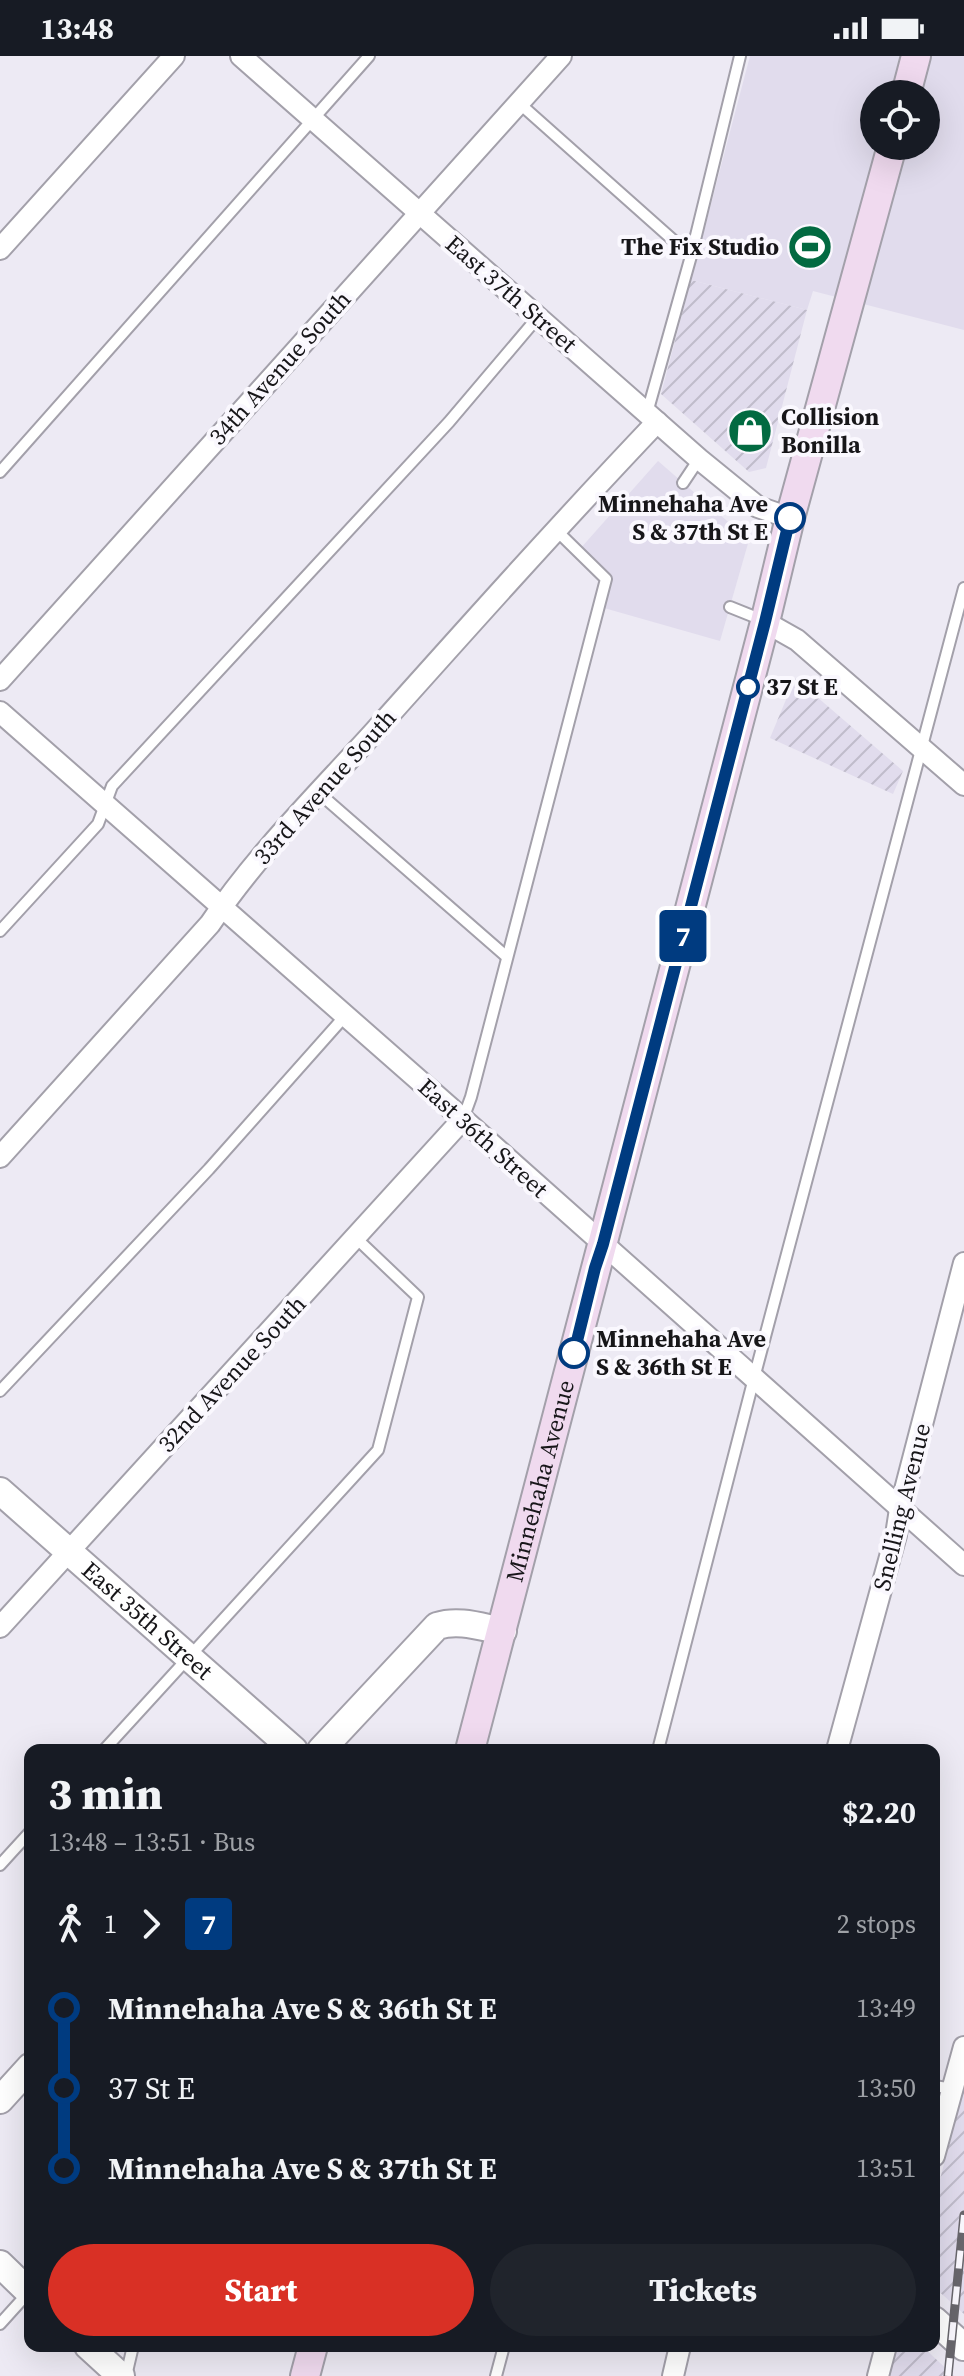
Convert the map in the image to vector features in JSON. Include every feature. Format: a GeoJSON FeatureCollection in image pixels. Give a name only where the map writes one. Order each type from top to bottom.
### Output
{"type":"FeatureCollection","features":[{"type":"Feature","properties":{"kind":"main road"},"geometry":{"type":"LineString","coordinates":[[910,80],[916,56]]}},
{"type":"Feature","properties":{"kind":"main road","name":"Minnehaha Avenue"},"geometry":{"type":"LineString","coordinates":[[472,1744],[790,518],[888,160]]}},
{"type":"Feature","properties":{"kind":"main road"},"geometry":{"type":"LineString","coordinates":[[305,2376],[311,2352]]}},
{"type":"Feature","properties":{"kind":"street"},"geometry":{"type":"LineString","coordinates":[[0,249],[174,56]]}},
{"type":"Feature","properties":{"kind":"street","name":"East 37th Street"},"geometry":{"type":"LineString","coordinates":[[241,56],[699,459],[758,507],[790,518]]}},
{"type":"Feature","properties":{"kind":"street","name":"34th Avenue South"},"geometry":{"type":"LineString","coordinates":[[0,680],[561,56]]}},
{"type":"Feature","properties":{"kind":"street","name":"33rd Avenue South"},"geometry":{"type":"LineString","coordinates":[[0,1157],[210,924],[232,891],[556,530],[652,418]]}},
{"type":"Feature","properties":{"kind":"street"},"geometry":{"type":"LineString","coordinates":[[765,622],[797,640],[964,785]]}},
{"type":"Feature","properties":{"kind":"street","name":"East 36th Street"},"geometry":{"type":"LineString","coordinates":[[0,712],[964,1565]]}},
{"type":"Feature","properties":{"kind":"street","name":"32nd Avenue South"},"geometry":{"type":"LineString","coordinates":[[0,1627],[463,1119]]}},
{"type":"Feature","properties":{"kind":"street","name":"Snelling Avenue"},"geometry":{"type":"LineString","coordinates":[[839,1744],[896,1535],[900,1509],[964,1263]]}},
{"type":"Feature","properties":{"kind":"street","name":"East 35th Street"},"geometry":{"type":"LineString","coordinates":[[0,1491],[287,1744]]}},
{"type":"Feature","properties":{"kind":"street"},"geometry":{"type":"LineString","coordinates":[[327,1744],[437,1626],[462,1623],[503,1631]]}},
{"type":"Feature","properties":{"kind":"street"},"geometry":{"type":"LineString","coordinates":[[940,2111],[944,2088],[964,2047]]}},
{"type":"Feature","properties":{"kind":"street"},"geometry":{"type":"LineString","coordinates":[[0,2100],[24,2074]]}},
{"type":"Feature","properties":{"kind":"street"},"geometry":{"type":"LineString","coordinates":[[0,2264],[24,2286]]}},
{"type":"Feature","properties":{"kind":"street"},"geometry":{"type":"LineString","coordinates":[[940,2325],[964,2347]]}},
{"type":"Feature","properties":{"kind":"street"},"geometry":{"type":"LineString","coordinates":[[95,2352],[123,2376]]}},
{"type":"Feature","properties":{"kind":"street"},"geometry":{"type":"LineString","coordinates":[[673,2376],[679,2352]]}},
{"type":"Feature","properties":{"kind":"street"},"geometry":{"type":"LineString","coordinates":[[878,2376],[884,2352]]}},
{"type":"Feature","properties":{"kind":"lane"},"geometry":{"type":"LineString","coordinates":[[0,472],[369,56]]}},
{"type":"Feature","properties":{"kind":"lane"},"geometry":{"type":"LineString","coordinates":[[652,418],[740,56]]}},
{"type":"Feature","properties":{"kind":"lane"},"geometry":{"type":"LineString","coordinates":[[519,103],[691,256]]}},
{"type":"Feature","properties":{"kind":"lane"},"geometry":{"type":"LineString","coordinates":[[0,931],[98,824],[112,786],[449,422],[538,317]]}},
{"type":"Feature","properties":{"kind":"lane"},"geometry":{"type":"LineString","coordinates":[[683,483],[699,459]]}},
{"type":"Feature","properties":{"kind":"lane"},"geometry":{"type":"LineString","coordinates":[[463,1119],[606,579],[556,530]]}},
{"type":"Feature","properties":{"kind":"lane"},"geometry":{"type":"LineString","coordinates":[[660,1744],[964,588]]}},
{"type":"Feature","properties":{"kind":"lane"},"geometry":{"type":"LineString","coordinates":[[730,607],[765,622]]}},
{"type":"Feature","properties":{"kind":"lane"},"geometry":{"type":"LineString","coordinates":[[319,793],[507,957]]}},
{"type":"Feature","properties":{"kind":"lane"},"geometry":{"type":"LineString","coordinates":[[0,1391],[209,1169],[345,1016]]}},
{"type":"Feature","properties":{"kind":"lane"},"geometry":{"type":"LineString","coordinates":[[110,1744],[378,1450],[418,1297],[356,1238]]}},
{"type":"Feature","properties":{"kind":"lane"},"geometry":{"type":"LineString","coordinates":[[0,1865],[24,1839]]}},
{"type":"Feature","properties":{"kind":"lane"},"geometry":{"type":"LineString","coordinates":[[0,2324],[24,2298]]}},
{"type":"Feature","properties":{"kind":"lane"},"geometry":{"type":"LineString","coordinates":[[123,2376],[131,2352]]}},
{"type":"Feature","properties":{"kind":"lane"},"geometry":{"type":"LineString","coordinates":[[496,2376],[502,2352]]}},
{"type":"Feature","properties":{"kind":"shaded area"},"geometry":{"type":"Polygon","coordinates":[[[750,56],[964,56],[964,330],[813,291],[807,310],[691,280],[750,56]]]}},
{"type":"Feature","properties":{"kind":"shaded area"},"geometry":{"type":"Polygon","coordinates":[[[691,280],[807,310],[766,468],[749,472],[661,394],[691,280]]]}},
{"type":"Feature","properties":{"kind":"shaded area"},"geometry":{"type":"Polygon","coordinates":[[[658,461],[749,540],[720,641],[604,608],[610,578],[580,549],[658,461]]]}},
{"type":"Feature","properties":{"kind":"shaded area"},"geometry":{"type":"Polygon","coordinates":[[[795,678],[903,771],[893,794],[770,738],[795,678]]]}},
{"type":"Feature","properties":{"kind":"shaded area"},"geometry":{"type":"Polygon","coordinates":[[[964,2088],[964,2314],[940,2292],[940,2179],[964,2088]]]}},
{"type":"Feature","properties":{"kind":"shaded area"},"geometry":{"type":"Polygon","coordinates":[[[895,2352],[928,2352],[954,2376],[889,2376],[895,2352]]]}},
{"type":"Feature","properties":{"kind":"railway"},"geometry":{"type":"LineString","coordinates":[[948,2376],[964,2215]]}},
{"type":"Feature","properties":{"kind":"bus line","name":"7"},"geometry":{"type":"LineString","coordinates":[[574,1353],[790,518]]}},
{"type":"Feature","properties":{"kind":"place","name":"The Fix Studio"},"geometry":{"type":"Point","coordinates":[810,247]}},
{"type":"Feature","properties":{"kind":"place","name":"Collision Bonilla"},"geometry":{"type":"Point","coordinates":[750,431]}},
{"type":"Feature","properties":{"kind":"place","name":"Minnehaha Ave S & 37th St E"},"geometry":{"type":"Point","coordinates":[790,518]}},
{"type":"Feature","properties":{"kind":"place","name":"37 St E"},"geometry":{"type":"Point","coordinates":[748,687]}},
{"type":"Feature","properties":{"kind":"place","name":"Minnehaha Ave S & 36th St E"},"geometry":{"type":"Point","coordinates":[574,1353]}}]}
